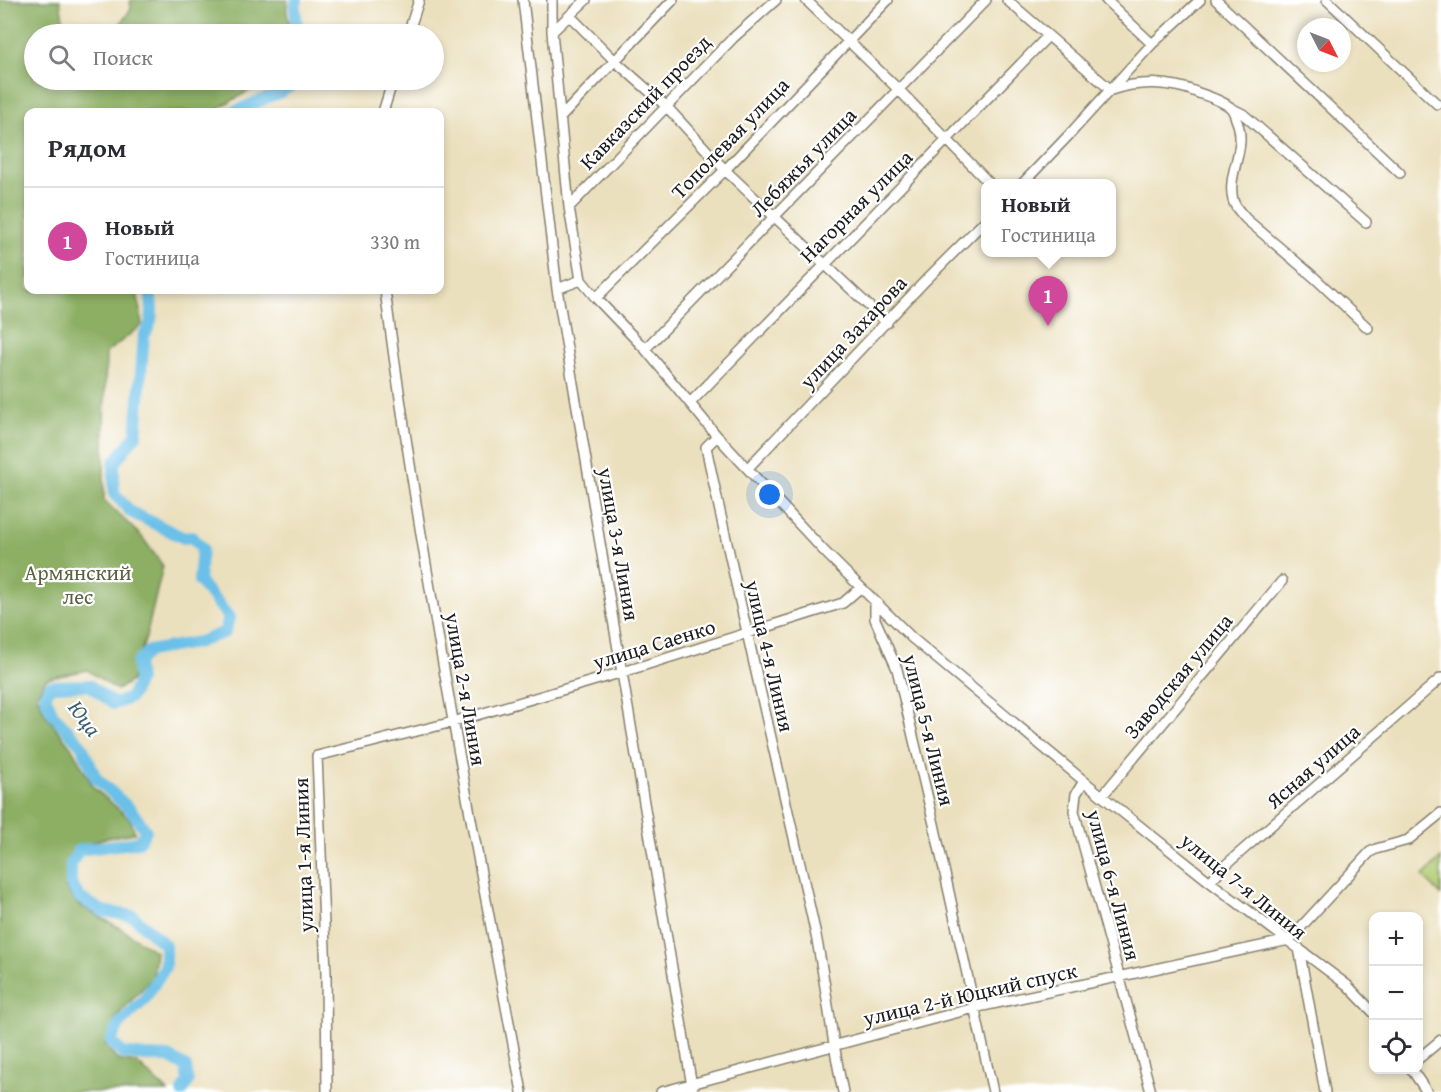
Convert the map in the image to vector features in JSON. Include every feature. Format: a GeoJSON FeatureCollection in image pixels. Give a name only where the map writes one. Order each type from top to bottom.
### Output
{"type":"FeatureCollection","features":[{"type":"Feature","properties":{"kind":"street"},"geometry":{"type":"LineString","coordinates":[[411,24],[419,0]]}},
{"type":"Feature","properties":{"kind":"street","name":"улица 3-я Линия"},"geometry":{"type":"LineString","coordinates":[[523,0],[557,289],[692,1088]]}},
{"type":"Feature","properties":{"kind":"street"},"geometry":{"type":"LineString","coordinates":[[552,0],[552,32],[569,207],[581,280],[691,402],[717,436],[875,602]]}},
{"type":"Feature","properties":{"kind":"street"},"geometry":{"type":"LineString","coordinates":[[552,32],[586,0]]}},
{"type":"Feature","properties":{"kind":"street"},"geometry":{"type":"LineString","coordinates":[[561,117],[673,0]]}},
{"type":"Feature","properties":{"kind":"street","name":"Кавказский проезд"},"geometry":{"type":"LineString","coordinates":[[569,207],[733,38],[776,0]]}},
{"type":"Feature","properties":{"kind":"street"},"geometry":{"type":"LineString","coordinates":[[806,0],[986,179]]}},
{"type":"Feature","properties":{"kind":"street","name":"Тополевая улица"},"geometry":{"type":"LineString","coordinates":[[596,298],[725,170],[888,0]]}},
{"type":"Feature","properties":{"kind":"street","name":"Лебяжья улица"},"geometry":{"type":"LineString","coordinates":[[645,350],[986,0]]}},
{"type":"Feature","properties":{"kind":"street"},"geometry":{"type":"LineString","coordinates":[[1007,0],[1111,90]]}},
{"type":"Feature","properties":{"kind":"street"},"geometry":{"type":"LineString","coordinates":[[1106,0],[1152,44]]}},
{"type":"Feature","properties":{"kind":"street"},"geometry":{"type":"LineString","coordinates":[[1026,179],[1152,44],[1200,0]]}},
{"type":"Feature","properties":{"kind":"street"},"geometry":{"type":"LineString","coordinates":[[1216,0],[1400,172]]}},
{"type":"Feature","properties":{"kind":"street"},"geometry":{"type":"LineString","coordinates":[[1327,0],[1437,104]]}},
{"type":"Feature","properties":{"kind":"street"},"geometry":{"type":"LineString","coordinates":[[570,16],[614,60],[666,106],[725,170],[887,323]]}},
{"type":"Feature","properties":{"kind":"street","name":"Нагорная улица"},"geometry":{"type":"LineString","coordinates":[[691,402],[1048,36]]}},
{"type":"Feature","properties":{"kind":"street"},"geometry":{"type":"LineString","coordinates":[[1111,90],[1126,85],[1164,83],[1187,88],[1243,114],[1366,222]]}},
{"type":"Feature","properties":{"kind":"street"},"geometry":{"type":"LineString","coordinates":[[384,108],[390,90]]}},
{"type":"Feature","properties":{"kind":"street"},"geometry":{"type":"LineString","coordinates":[[1231,108],[1238,122],[1242,143],[1234,171],[1232,189],[1236,207],[1246,219],[1315,278],[1368,328]]}},
{"type":"Feature","properties":{"kind":"street","name":"улица Захарова"},"geometry":{"type":"LineString","coordinates":[[748,468],[981,226]]}},
{"type":"Feature","properties":{"kind":"street"},"geometry":{"type":"LineString","coordinates":[[557,289],[581,280]]}},
{"type":"Feature","properties":{"kind":"street","name":"улица 2-я Линия"},"geometry":{"type":"LineString","coordinates":[[386,294],[398,389],[453,722],[522,1092]]}},
{"type":"Feature","properties":{"kind":"street","name":"улица 4-я Линия"},"geometry":{"type":"LineString","coordinates":[[717,436],[706,447],[746,634],[814,929],[843,1092]]}},
{"type":"Feature","properties":{"kind":"street","name":"Заводская улица"},"geometry":{"type":"LineString","coordinates":[[1102,796],[1282,581]]}},
{"type":"Feature","properties":{"kind":"street","name":"улица Саенко"},"geometry":{"type":"LineString","coordinates":[[453,722],[843,603],[860,588]]}},
{"type":"Feature","properties":{"kind":"street","name":"улица 6-я Линия"},"geometry":{"type":"LineString","coordinates":[[875,602],[912,638],[1084,781],[1076,794],[1074,812],[1151,1092]]}},
{"type":"Feature","properties":{"kind":"street","name":"улица 5-я Линия"},"geometry":{"type":"LineString","coordinates":[[875,602],[876,620],[897,669],[993,1092]]}},
{"type":"Feature","properties":{"kind":"street","name":"Ясная улица"},"geometry":{"type":"LineString","coordinates":[[1210,882],[1236,856],[1441,678]]}},
{"type":"Feature","properties":{"kind":"street","name":"улица 1-я Линия"},"geometry":{"type":"LineString","coordinates":[[327,1092],[326,973],[317,756],[453,722]]}},
{"type":"Feature","properties":{"kind":"street","name":"улица 7-я Линия"},"geometry":{"type":"LineString","coordinates":[[1084,781],[1210,882],[1299,948],[1325,1092]]}},
{"type":"Feature","properties":{"kind":"street"},"geometry":{"type":"LineString","coordinates":[[1288,940],[1370,852],[1408,840],[1441,813]]}},
{"type":"Feature","properties":{"kind":"street","name":"улица 2-й Юцкий спуск"},"geometry":{"type":"LineString","coordinates":[[661,1092],[692,1088],[833,1045],[974,1008],[1288,940]]}},
{"type":"Feature","properties":{"kind":"street"},"geometry":{"type":"LineString","coordinates":[[1299,948],[1347,985],[1369,1008]]}},
{"type":"Feature","properties":{"kind":"street"},"geometry":{"type":"LineString","coordinates":[[1423,1056],[1441,1040]]}},
{"type":"Feature","properties":{"kind":"street"},"geometry":{"type":"LineString","coordinates":[[1415,1074],[1427,1092]]}},
{"type":"Feature","properties":{"kind":"green space","name":"Армянский лес"},"geometry":{"type":"Polygon","coordinates":[[[0,0],[60,0],[64,24],[24,24],[24,90],[250,90],[219,108],[24,108],[24,294],[138,294],[142,325],[106,353],[104,500],[142,537],[163,566],[146,637],[131,681],[117,690],[87,670],[46,679],[37,695],[45,714],[71,747],[94,788],[130,819],[135,833],[105,838],[75,848],[66,865],[66,888],[77,904],[156,952],[153,977],[117,1016],[105,1045],[117,1060],[137,1063],[168,1092],[0,1092],[0,0]]]}},
{"type":"Feature","properties":{"kind":"green space"},"geometry":{"type":"Polygon","coordinates":[[[130,0],[288,0],[288,18],[291,24],[120,24],[131,9],[130,0]]]}},
{"type":"Feature","properties":{"kind":"green space"},"geometry":{"type":"Polygon","coordinates":[[[1441,858],[1441,895],[1423,876],[1441,858]]]}},
{"type":"Feature","properties":{"kind":"waterway","name":"Юца"},"geometry":{"type":"LineString","coordinates":[[297,0],[295,7],[297,24]]}},
{"type":"Feature","properties":{"kind":"waterway","name":"Юца"},"geometry":{"type":"LineString","coordinates":[[243,108],[284,90]]}},
{"type":"Feature","properties":{"kind":"waterway","name":"Юца"},"geometry":{"type":"LineString","coordinates":[[150,294],[152,313],[150,324],[144,335],[136,435],[114,463],[114,494],[131,512],[184,538],[192,537],[202,548],[199,581],[229,617],[225,632],[199,642],[149,651],[137,663],[139,681],[130,698],[114,704],[89,685],[50,686],[45,696],[53,714],[82,746],[96,778],[131,810],[146,831],[139,842],[79,850],[71,864],[71,884],[80,898],[103,911],[133,916],[165,945],[165,967],[144,1000],[120,1023],[111,1041],[122,1053],[169,1057],[186,1067],[188,1082],[182,1092]]}},
{"type":"Feature","properties":{"kind":"place","name":"Новый"},"geometry":{"type":"Point","coordinates":[1048,326]}}]}
